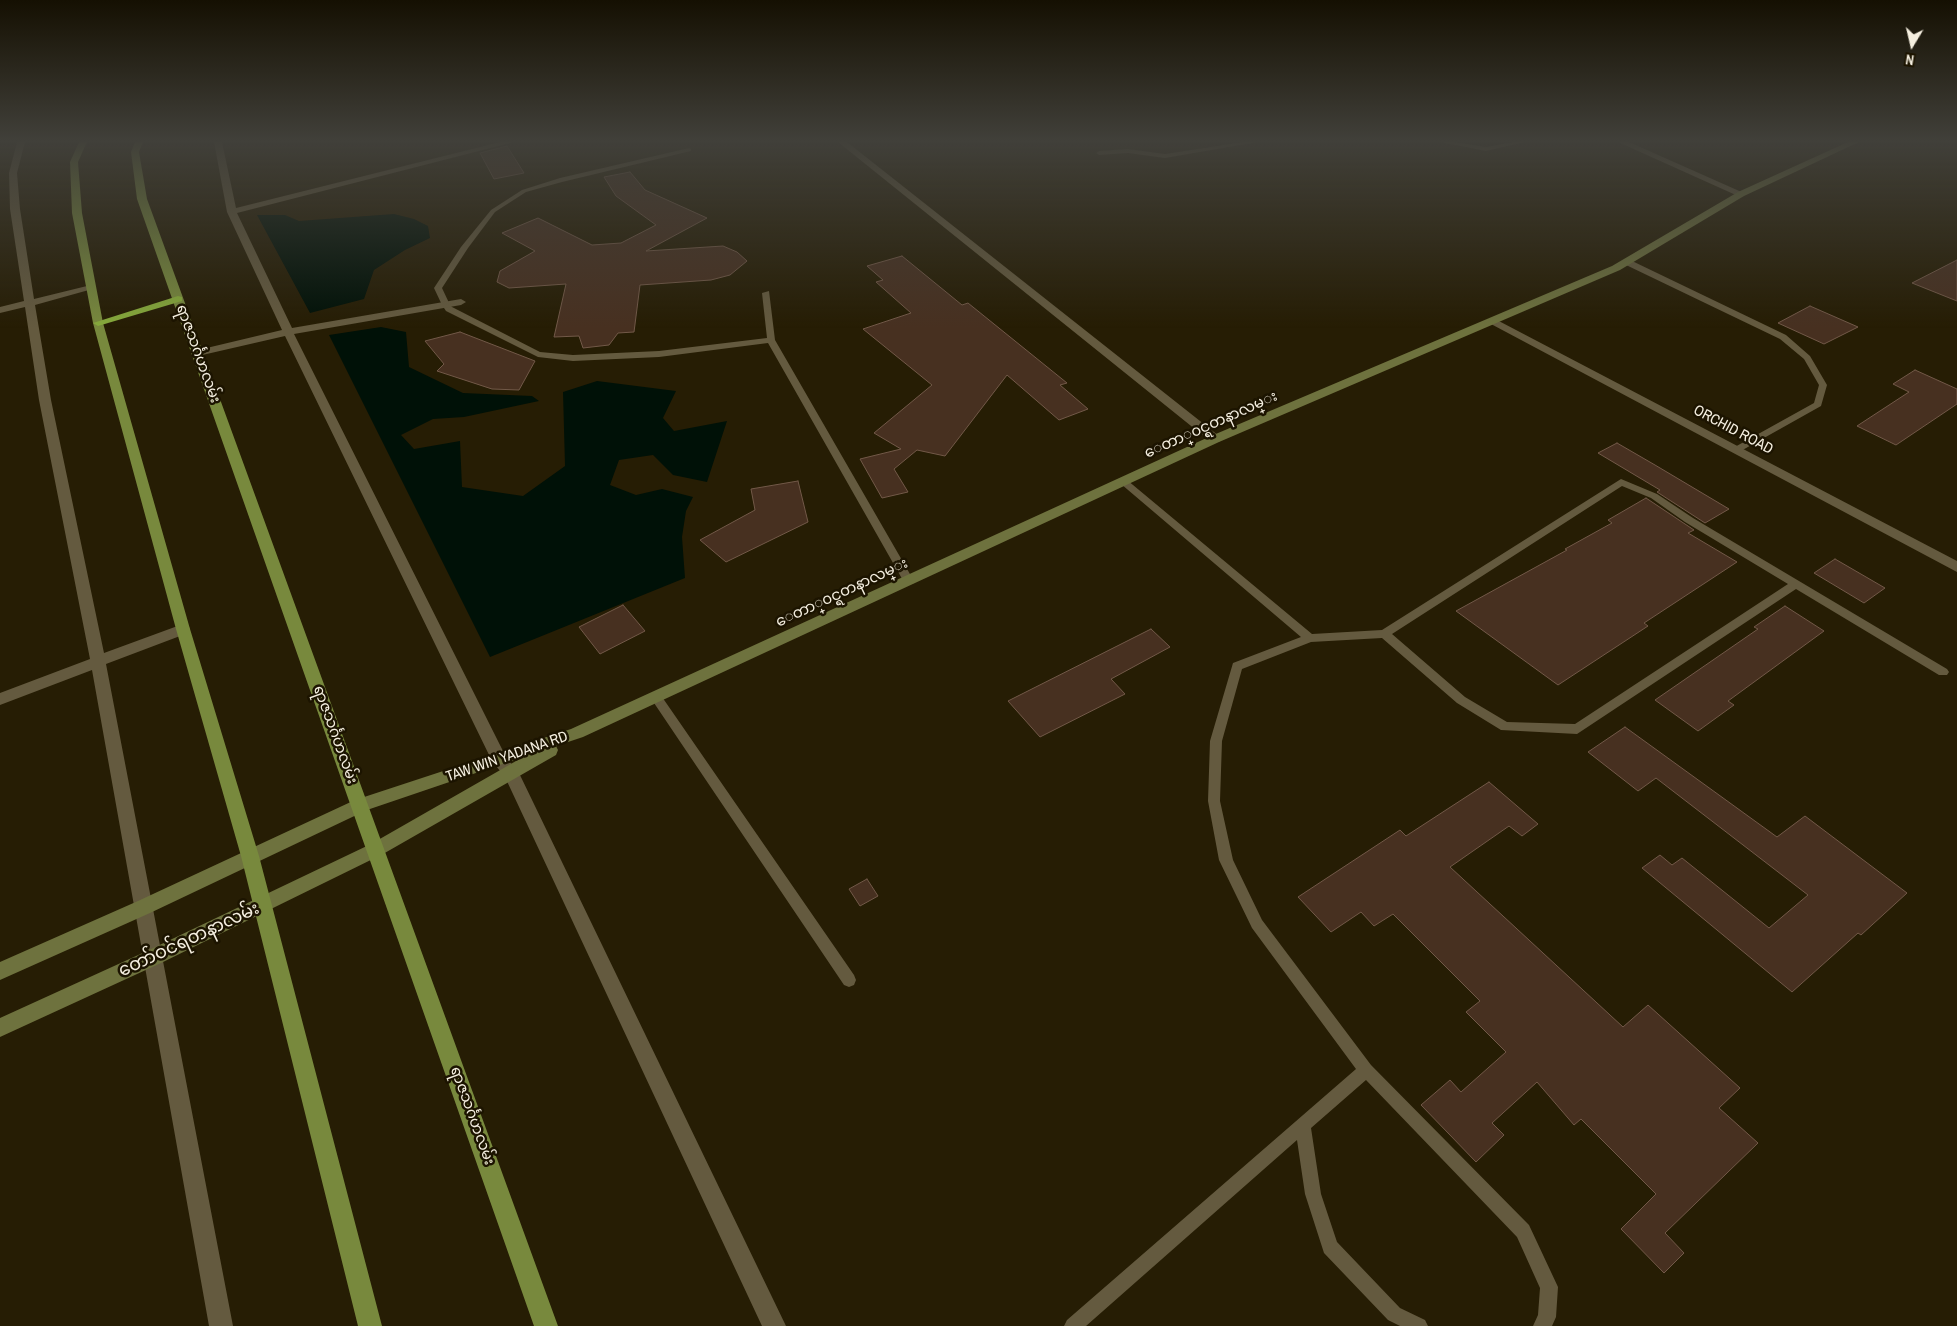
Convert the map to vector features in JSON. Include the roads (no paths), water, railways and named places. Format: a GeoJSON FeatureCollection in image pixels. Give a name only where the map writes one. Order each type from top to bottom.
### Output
{"type":"FeatureCollection","features":[{"type":"Feature","properties":{"kind":"highway"},"geometry":{"type":"LineString","coordinates":[[98,324],[178,299]]}},
{"type":"Feature","properties":{"kind":"main road"},"geometry":{"type":"LineString","coordinates":[[77,204],[98,324],[183,629],[250,856],[261,906],[370,1326]]}},
{"type":"Feature","properties":{"kind":"main road","name":"ရာဇသင်္ဂဟလမ်း"},"geometry":{"type":"LineString","coordinates":[[144,204],[377,849],[546,1326]]}},
{"type":"Feature","properties":{"kind":"main road","name":"ေတာ္၀င္ရတနာလမ္း"},"geometry":{"type":"LineString","coordinates":[[577,733],[1214,439],[1495,322],[1627,262],[1724,204]]}},
{"type":"Feature","properties":{"kind":"main road","name":"TAW WIN YADANA RD"},"geometry":{"type":"LineString","coordinates":[[377,849],[505,767],[577,733]]}},
{"type":"Feature","properties":{"kind":"main road","name":"TAW WIN YADANA RD"},"geometry":{"type":"LineString","coordinates":[[361,805],[505,767]]}},
{"type":"Feature","properties":{"kind":"main road"},"geometry":{"type":"LineString","coordinates":[[0,972],[361,805]]}},
{"type":"Feature","properties":{"kind":"main road","name":"တော်ဝင်ရတနာလမ်း"},"geometry":{"type":"LineString","coordinates":[[0,1028],[154,958],[377,849]]}},
{"type":"Feature","properties":{"kind":"street"},"geometry":{"type":"LineString","coordinates":[[15,204],[45,400],[98,662],[221,1326]]}},
{"type":"Feature","properties":{"kind":"street"},"geometry":{"type":"LineString","coordinates":[[230,204],[232,212],[288,332],[505,767],[774,1326]]}},
{"type":"Feature","properties":{"kind":"street"},"geometry":{"type":"LineString","coordinates":[[232,212],[264,204]]}},
{"type":"Feature","properties":{"kind":"street"},"geometry":{"type":"LineString","coordinates":[[920,204],[1214,439]]}},
{"type":"Feature","properties":{"kind":"street"},"geometry":{"type":"LineString","coordinates":[[0,310],[91,288]]}},
{"type":"Feature","properties":{"kind":"street"},"geometry":{"type":"LineString","coordinates":[[198,353],[288,332],[461,302]]}},
{"type":"Feature","properties":{"kind":"street","name":"ORCHID ROAD"},"geometry":{"type":"LineString","coordinates":[[1495,322],[1957,567]]}},
{"type":"Feature","properties":{"kind":"street"},"geometry":{"type":"LineString","coordinates":[[0,699],[183,629]]}},
{"type":"Feature","properties":{"kind":"lane"},"geometry":{"type":"LineString","coordinates":[[504,204],[493,211],[465,247],[438,288],[449,309],[538,354],[573,358],[659,354],[771,340]]}},
{"type":"Feature","properties":{"kind":"lane"},"geometry":{"type":"LineString","coordinates":[[1627,262],[1782,337],[1807,358],[1823,385],[1818,404],[1736,450]]}},
{"type":"Feature","properties":{"kind":"lane"},"geometry":{"type":"LineString","coordinates":[[766,293],[771,340],[909,581]]}},
{"type":"Feature","properties":{"kind":"lane"},"geometry":{"type":"LineString","coordinates":[[1124,482],[1310,638]]}},
{"type":"Feature","properties":{"kind":"lane"},"geometry":{"type":"LineString","coordinates":[[1542,1326],[1547,1317],[1549,1287],[1523,1231],[1366,1070],[1257,924],[1226,860],[1214,801],[1216,741],[1237,666],[1310,638],[1384,634],[1621,482],[1654,496],[1689,520],[1943,672]]}},
{"type":"Feature","properties":{"kind":"lane"},"geometry":{"type":"LineString","coordinates":[[1384,634],[1461,700],[1505,727],[1577,729],[1796,584]]}},
{"type":"Feature","properties":{"kind":"lane"},"geometry":{"type":"LineString","coordinates":[[656,697],[849,980]]}},
{"type":"Feature","properties":{"kind":"lane"},"geometry":{"type":"LineString","coordinates":[[1073,1326],[1366,1070]]}},
{"type":"Feature","properties":{"kind":"lane"},"geometry":{"type":"LineString","coordinates":[[1303,1125],[1313,1194],[1330,1247],[1394,1314],[1419,1326]]}}]}
